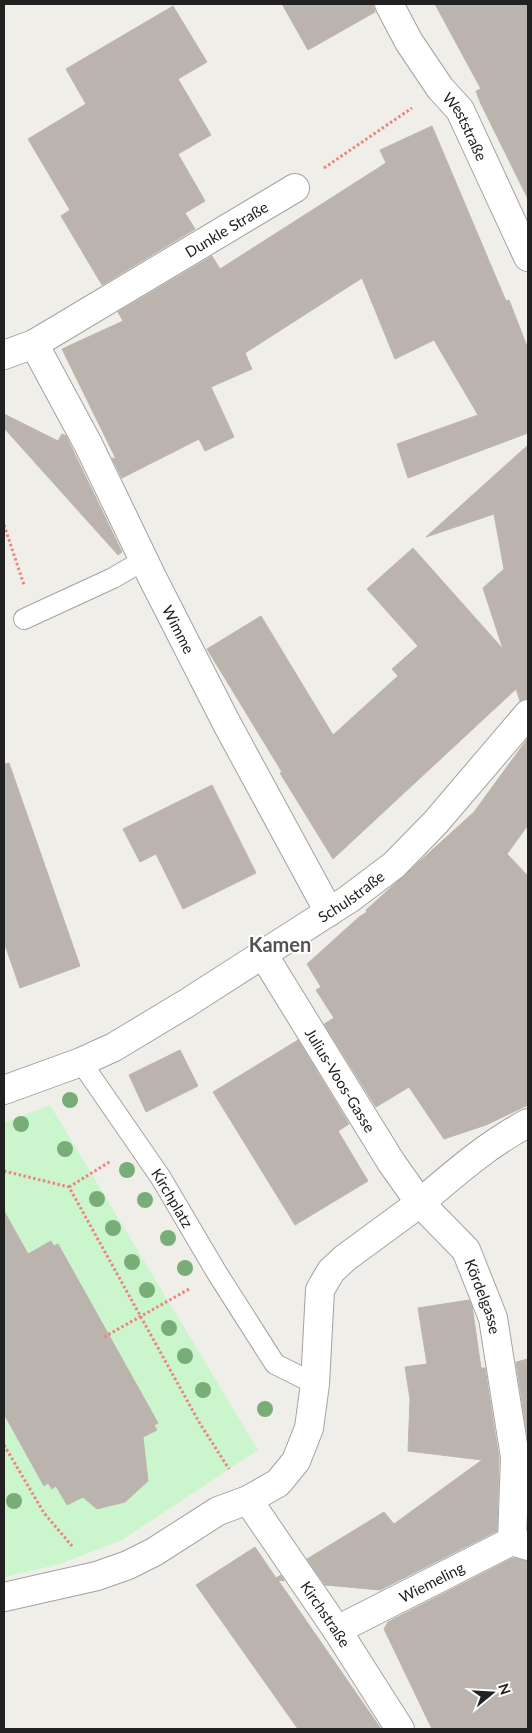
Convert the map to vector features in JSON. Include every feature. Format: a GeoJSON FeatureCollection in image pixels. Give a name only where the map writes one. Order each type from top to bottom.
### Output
{"type":"FeatureCollection","features":[{"type":"Feature","properties":{"kind":"street","name":"Weststraße"},"geometry":{"type":"LineString","coordinates":[[389,4],[408,42],[440,88],[460,110],[528,257]]}},
{"type":"Feature","properties":{"kind":"street","name":"Dunkle Straße"},"geometry":{"type":"LineString","coordinates":[[4,355],[34,344],[294,188]]}},
{"type":"Feature","properties":{"kind":"street","name":"Wimme"},"geometry":{"type":"LineString","coordinates":[[34,344],[88,444],[226,724],[339,905]]}},
{"type":"Feature","properties":{"kind":"street","name":"Schulstraße"},"geometry":{"type":"LineString","coordinates":[[81,1062],[122,1042],[263,954],[339,905],[394,865],[436,822],[528,714]]}},
{"type":"Feature","properties":{"kind":"street","name":"Julius-Voos-Gasse"},"geometry":{"type":"LineString","coordinates":[[263,954],[391,1162],[420,1203]]}},
{"type":"Feature","properties":{"kind":"street"},"geometry":{"type":"LineString","coordinates":[[6,1084],[81,1062]]}},
{"type":"Feature","properties":{"kind":"street"},"geometry":{"type":"LineString","coordinates":[[4,1597],[97,1576],[128,1565],[154,1552],[218,1510],[248,1500],[278,1484],[296,1462],[309,1428],[315,1384],[320,1290],[331,1271],[345,1258],[420,1203],[467,1163],[514,1130],[528,1123]]}},
{"type":"Feature","properties":{"kind":"street","name":"Kördelgasse"},"geometry":{"type":"LineString","coordinates":[[420,1203],[466,1250],[493,1318],[514,1457],[520,1543]]}},
{"type":"Feature","properties":{"kind":"street","name":"Kirchstraße"},"geometry":{"type":"LineString","coordinates":[[248,1500],[337,1630],[400,1729]]}},
{"type":"Feature","properties":{"kind":"street","name":"Wiemeling"},"geometry":{"type":"LineString","coordinates":[[337,1630],[520,1543]]}},
{"type":"Feature","properties":{"kind":"lane"},"geometry":{"type":"LineString","coordinates":[[24,619],[114,578],[144,560]]}},
{"type":"Feature","properties":{"kind":"lane","name":"Kirchplatz"},"geometry":{"type":"LineString","coordinates":[[81,1062],[161,1178],[275,1364],[315,1384]]}},
{"type":"Feature","properties":{"kind":"path"},"geometry":{"type":"LineString","coordinates":[[294,188],[440,88]]}},
{"type":"Feature","properties":{"kind":"path"},"geometry":{"type":"LineString","coordinates":[[4,525],[22,577],[27,599],[24,619]]}},
{"type":"Feature","properties":{"kind":"path"},"geometry":{"type":"LineString","coordinates":[[4,1171],[69,1187],[138,1145]]}},
{"type":"Feature","properties":{"kind":"path"},"geometry":{"type":"LineString","coordinates":[[69,1187],[199,1422],[248,1500]]}},
{"type":"Feature","properties":{"kind":"path"},"geometry":{"type":"LineString","coordinates":[[104,1336],[218,1273]]}},
{"type":"Feature","properties":{"kind":"path"},"geometry":{"type":"LineString","coordinates":[[4,1445],[44,1513],[97,1576]]}},
{"type":"Feature","properties":{"kind":"green space"},"geometry":{"type":"Polygon","coordinates":[[[50,1105],[258,1450],[122,1540],[60,1564],[4,1577],[4,1123],[50,1105]]]}},
{"type":"Feature","properties":{"kind":"building"},"geometry":{"type":"Polygon","coordinates":[[[282,4],[373,4],[375,12],[308,50],[282,4]]]}},
{"type":"Feature","properties":{"kind":"building"},"geometry":{"type":"Polygon","coordinates":[[[435,4],[528,4],[528,199],[481,104],[476,91],[481,89],[435,4]]]}},
{"type":"Feature","properties":{"kind":"building"},"geometry":{"type":"Polygon","coordinates":[[[173,6],[207,62],[178,79],[211,135],[178,154],[205,201],[185,213],[195,229],[102,285],[61,216],[70,210],[28,139],[86,104],[66,69],[173,6]]]}},
{"type":"Feature","properties":{"kind":"building"},"geometry":{"type":"Polygon","coordinates":[[[432,126],[506,301],[509,300],[528,349],[528,433],[408,478],[397,444],[478,415],[434,340],[395,359],[362,278],[245,353],[252,369],[211,387],[234,437],[205,451],[199,439],[122,478],[112,458],[116,459],[62,349],[123,321],[118,312],[212,256],[220,269],[386,163],[380,150],[432,126]]]}},
{"type":"Feature","properties":{"kind":"building"},"geometry":{"type":"Polygon","coordinates":[[[4,414],[58,441],[62,434],[66,436],[122,552],[118,555],[4,428],[4,414]]]}},
{"type":"Feature","properties":{"kind":"building"},"geometry":{"type":"Polygon","coordinates":[[[528,445],[528,699],[520,701],[516,689],[333,859],[207,649],[261,616],[333,735],[398,676],[392,669],[418,646],[367,589],[413,548],[503,649],[483,588],[504,569],[494,514],[426,537],[528,445]]]}},
{"type":"Feature","properties":{"kind":"building"},"geometry":{"type":"Polygon","coordinates":[[[528,738],[528,825],[507,854],[528,876],[528,1105],[486,1125],[444,1139],[409,1087],[376,1107],[324,1024],[334,1018],[316,990],[321,987],[307,964],[367,912],[366,910],[474,812],[528,738]]]}},
{"type":"Feature","properties":{"kind":"building"},"geometry":{"type":"Polygon","coordinates":[[[9,763],[80,966],[20,988],[4,942],[4,764],[9,763]]]}},
{"type":"Feature","properties":{"kind":"building"},"geometry":{"type":"Polygon","coordinates":[[[212,785],[256,873],[183,909],[156,854],[140,862],[123,829],[212,785]]]}},
{"type":"Feature","properties":{"kind":"building"},"geometry":{"type":"Polygon","coordinates":[[[298,1040],[349,1124],[338,1131],[368,1181],[295,1225],[213,1092],[298,1040]]]}},
{"type":"Feature","properties":{"kind":"building"},"geometry":{"type":"Polygon","coordinates":[[[180,1050],[198,1086],[146,1112],[129,1075],[180,1050]]]}},
{"type":"Feature","properties":{"kind":"building"},"geometry":{"type":"Polygon","coordinates":[[[4,1211],[28,1254],[51,1241],[54,1246],[58,1244],[158,1423],[154,1425],[157,1430],[143,1437],[148,1481],[125,1502],[97,1509],[83,1497],[67,1505],[56,1486],[52,1489],[48,1483],[44,1486],[4,1414],[4,1211]]]}},
{"type":"Feature","properties":{"kind":"building"},"geometry":{"type":"Polygon","coordinates":[[[469,1300],[472,1306],[481,1368],[485,1368],[499,1458],[497,1531],[380,1590],[325,1585],[307,1559],[384,1512],[394,1524],[482,1460],[408,1451],[410,1399],[405,1367],[427,1364],[418,1308],[469,1300]]]}},
{"type":"Feature","properties":{"kind":"building"},"geometry":{"type":"Polygon","coordinates":[[[528,1359],[528,1441],[516,1362],[528,1359]]]}},
{"type":"Feature","properties":{"kind":"building"},"geometry":{"type":"Polygon","coordinates":[[[255,1547],[276,1578],[281,1575],[284,1581],[278,1580],[381,1729],[298,1729],[196,1585],[255,1547]]]}},
{"type":"Feature","properties":{"kind":"building"},"geometry":{"type":"Polygon","coordinates":[[[513,1558],[528,1561],[528,1729],[432,1729],[384,1629],[388,1622],[513,1558]]]}},
{"type":"Feature","properties":{"kind":"district","name":"Kamen"},"geometry":{"type":"Point","coordinates":[280,944]}}]}
